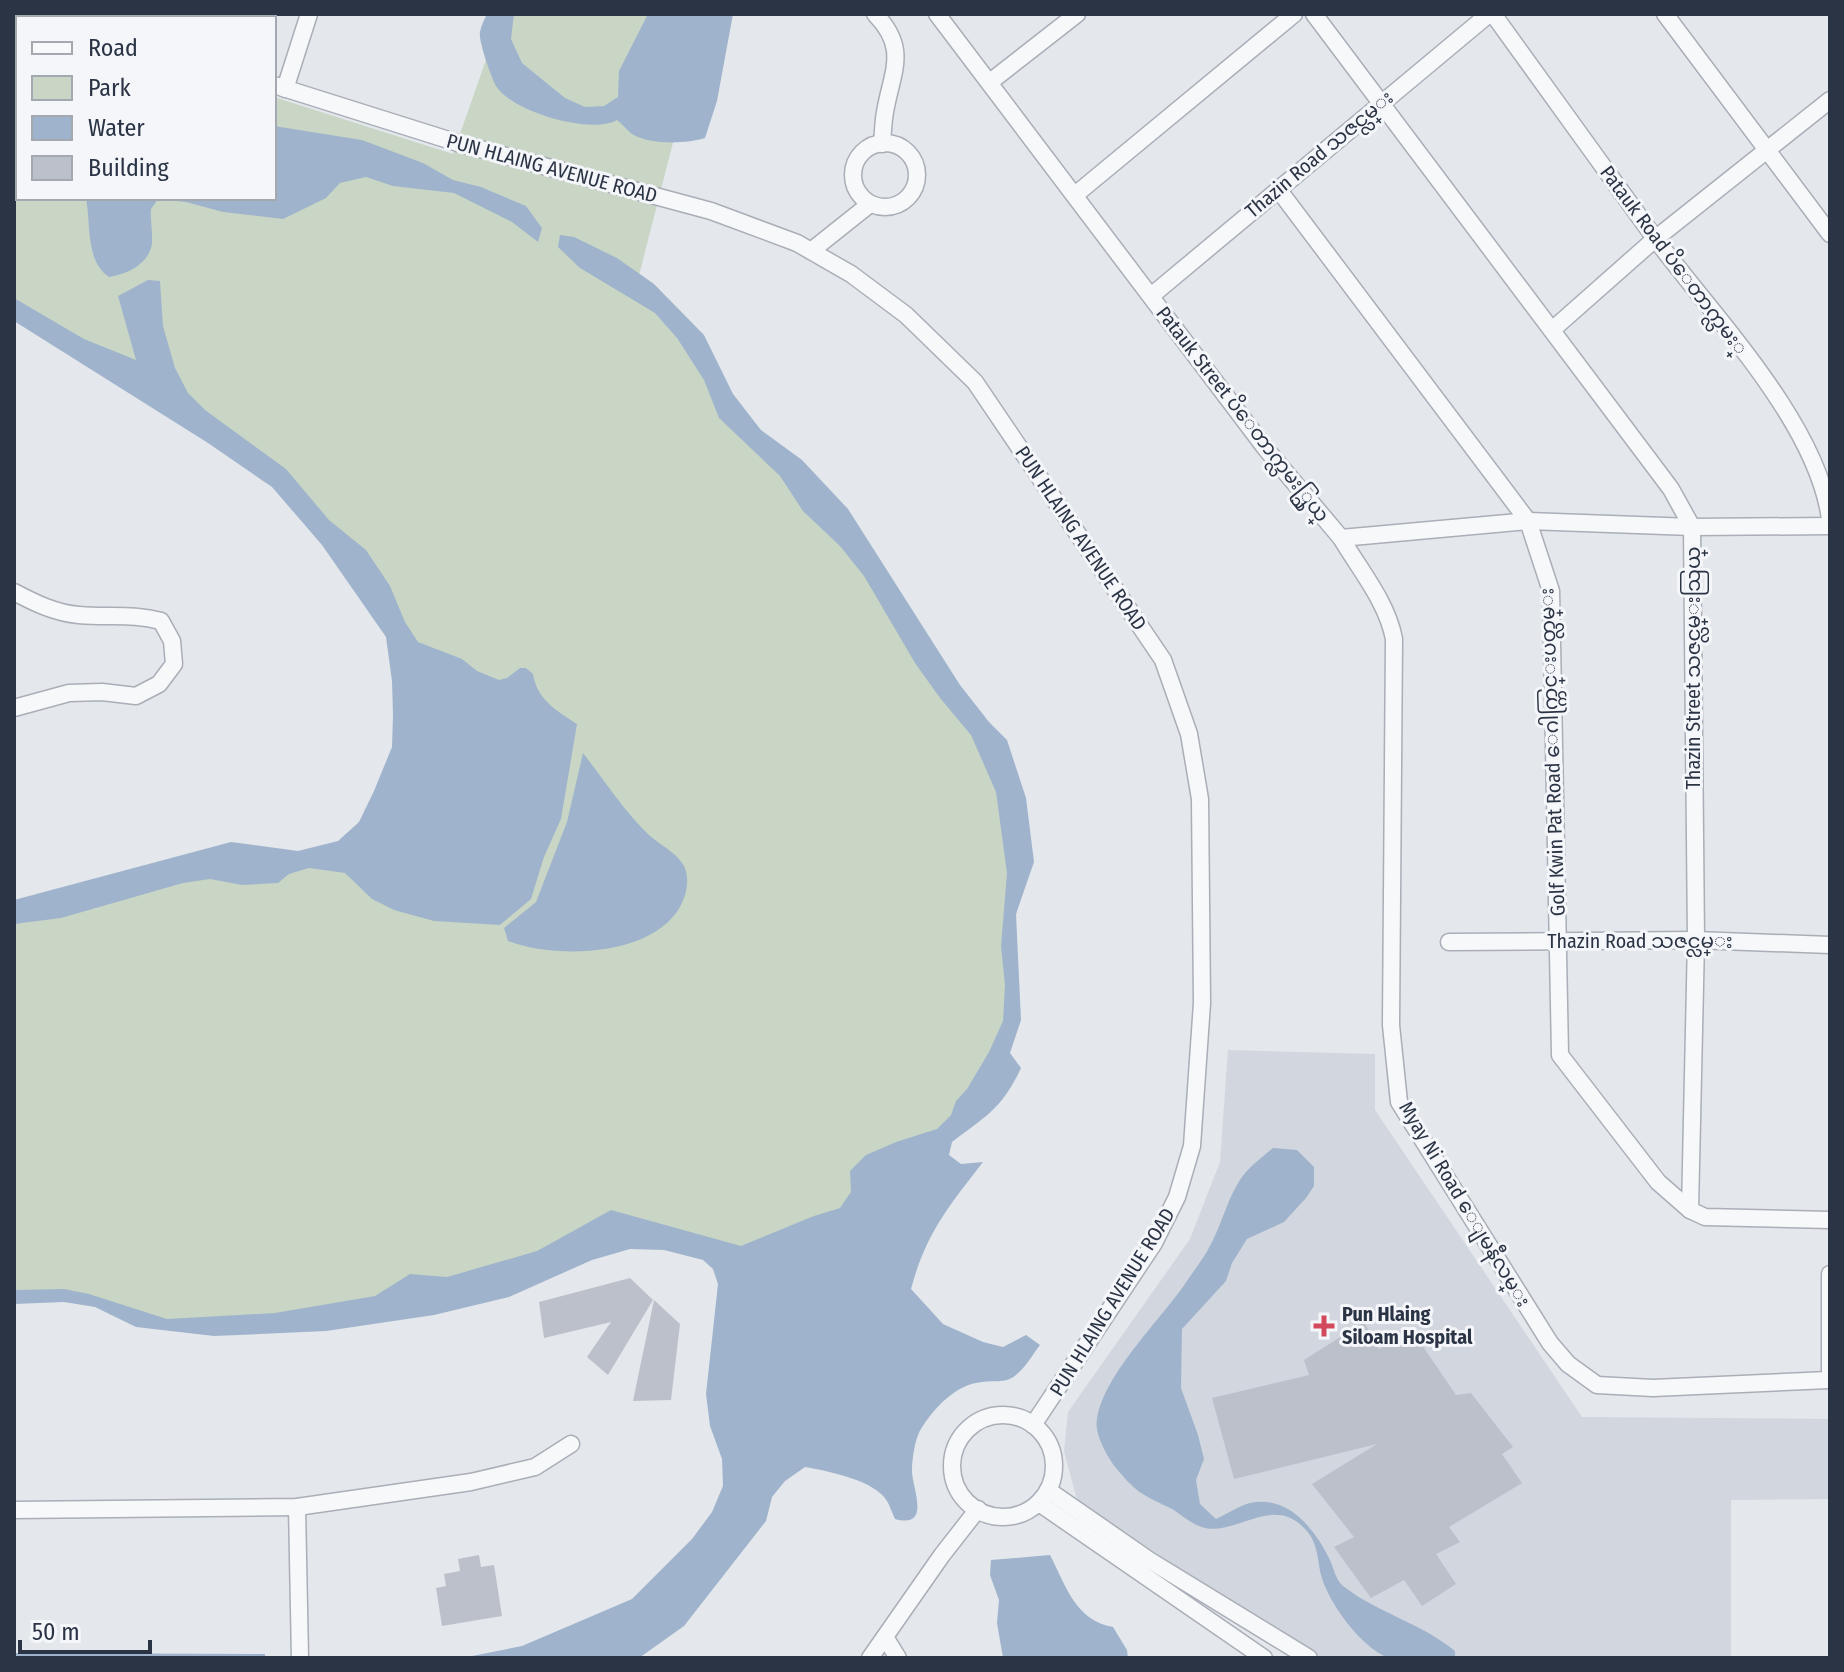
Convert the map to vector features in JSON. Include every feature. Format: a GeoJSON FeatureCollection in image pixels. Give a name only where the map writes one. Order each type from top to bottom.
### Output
{"type":"FeatureCollection","features":[{"type":"Feature","properties":{"kind":"street"},"geometry":{"type":"LineString","coordinates":[[280,87],[309,14]]}},
{"type":"Feature","properties":{"kind":"street"},"geometry":{"type":"LineString","coordinates":[[875,14],[888,28],[895,42],[895,77],[885,113],[882,144]]}},
{"type":"Feature","properties":{"kind":"street","name":"Patauk Street ပိေတာက္လမး္သြယ္"},"geometry":{"type":"LineString","coordinates":[[937,14],[1266,449],[1341,538],[1528,521],[1692,527],[1830,526]]}},
{"type":"Feature","properties":{"kind":"street"},"geometry":{"type":"LineString","coordinates":[[990,82],[1077,14]]}},
{"type":"Feature","properties":{"kind":"street"},"geometry":{"type":"LineString","coordinates":[[1075,195],[1294,14]]}},
{"type":"Feature","properties":{"kind":"street","name":"Thazin Street သဇင္လမ္းသြယ္"},"geometry":{"type":"LineString","coordinates":[[1314,14],[1671,489],[1692,527],[1696,940],[1690,1210]]}},
{"type":"Feature","properties":{"kind":"street","name":"Thazin Road သဇင္လမ္း"},"geometry":{"type":"LineString","coordinates":[[1151,296],[1491,14]]}},
{"type":"Feature","properties":{"kind":"street","name":"Patauk Road ပိေတာက္လမး္"},"geometry":{"type":"LineString","coordinates":[[1491,14],[1655,239],[1762,377],[1812,455],[1827,493],[1830,519]]}},
{"type":"Feature","properties":{"kind":"street"},"geometry":{"type":"LineString","coordinates":[[1665,14],[1830,234]]}},
{"type":"Feature","properties":{"kind":"street","name":"PUN HLAING AVENUE ROAD"},"geometry":{"type":"LineString","coordinates":[[280,87],[458,143],[711,211],[797,243],[851,274],[906,315],[975,382],[1163,660],[1189,734],[1200,799],[1202,1003],[1192,1146],[1177,1197],[1154,1243],[1033,1425]]}},
{"type":"Feature","properties":{"kind":"street"},"geometry":{"type":"LineString","coordinates":[[1552,330],[1655,239],[1830,100]]}},
{"type":"Feature","properties":{"kind":"street"},"geometry":{"type":"LineString","coordinates":[[873,146],[900,147],[913,159],[917,177],[911,194],[897,205],[879,207],[870,204],[857,192],[853,174],[859,157],[873,146]]}},
{"type":"Feature","properties":{"kind":"street","name":"Golf Kwin Pat Road ေဂါက္ကြင္းပတ္လမ္း"},"geometry":{"type":"LineString","coordinates":[[1278,189],[1528,521],[1551,591],[1560,1055],[1658,1182],[1690,1210]]}},
{"type":"Feature","properties":{"kind":"street"},"geometry":{"type":"LineString","coordinates":[[811,251],[870,204]]}},
{"type":"Feature","properties":{"kind":"street","name":"Myay Ni Road ေျမနီလမ္း"},"geometry":{"type":"LineString","coordinates":[[1341,538],[1382,605],[1391,623],[1394,639],[1391,1025],[1399,1102],[1550,1343],[1568,1364],[1597,1385],[1653,1388],[1829,1380]]}},
{"type":"Feature","properties":{"kind":"street"},"geometry":{"type":"LineString","coordinates":[[14,592],[44,608],[78,615],[140,615],[161,621],[172,641],[174,664],[159,684],[136,696],[102,692],[69,693],[14,708]]}},
{"type":"Feature","properties":{"kind":"street","name":"Thazin Road သဇင္လမ္း"},"geometry":{"type":"LineString","coordinates":[[1449,942],[1696,940],[1830,945]]}},
{"type":"Feature","properties":{"kind":"street"},"geometry":{"type":"LineString","coordinates":[[1690,1210],[1705,1217],[1830,1220]]}},
{"type":"Feature","properties":{"kind":"street"},"geometry":{"type":"LineString","coordinates":[[1829,1380],[1830,1274]]}},
{"type":"Feature","properties":{"kind":"street"},"geometry":{"type":"LineString","coordinates":[[1002,1414],[1027,1420],[1047,1439],[1053,1456],[1054,1474],[1043,1496],[1028,1511],[1011,1516],[989,1515],[969,1505],[958,1491],[951,1470],[957,1441],[968,1427],[992,1415],[1002,1414]]}},
{"type":"Feature","properties":{"kind":"street"},"geometry":{"type":"LineString","coordinates":[[14,1510],[297,1507],[471,1482],[535,1467],[571,1444]]}},
{"type":"Feature","properties":{"kind":"street"},"geometry":{"type":"LineString","coordinates":[[1043,1496],[1264,1658]]}},
{"type":"Feature","properties":{"kind":"street"},"geometry":{"type":"LineString","coordinates":[[1043,1496],[1309,1658]]}},
{"type":"Feature","properties":{"kind":"street"},"geometry":{"type":"LineString","coordinates":[[297,1507],[300,1658]]}},
{"type":"Feature","properties":{"kind":"street"},"geometry":{"type":"LineString","coordinates":[[870,1658],[978,1509]]}},
{"type":"Feature","properties":{"kind":"street"},"geometry":{"type":"LineString","coordinates":[[885,1637],[898,1658]]}},
{"type":"Feature","properties":{"kind":"shaded area","name":"Pun Hlaing Siloam Hospital"},"geometry":{"type":"Polygon","coordinates":[[[1228,1050],[1375,1054],[1375,1110],[1582,1417],[1830,1419],[1830,1499],[1731,1500],[1731,1658],[1323,1658],[1196,1580],[1077,1500],[1064,1451],[1068,1412],[1190,1239],[1220,1162],[1228,1050]]]}},
{"type":"Feature","properties":{"kind":"green space"},"geometry":{"type":"Polygon","coordinates":[[[14,14],[81,14],[16,16],[16,200],[276,200],[276,98],[453,154],[502,14],[706,14],[636,287],[687,330],[743,420],[835,522],[990,743],[1019,848],[1012,1015],[875,1267],[620,1232],[430,1300],[213,1327],[143,1319],[63,1296],[14,1298],[14,915],[179,870],[381,850],[413,663],[278,477],[14,310],[14,14]]]}},
{"type":"Feature","properties":{"kind":"water"},"geometry":{"type":"Polygon","coordinates":[[[487,14],[514,14],[511,39],[522,63],[565,98],[585,107],[604,106],[618,97],[619,71],[648,14],[733,14],[717,101],[705,138],[658,142],[639,138],[617,120],[605,124],[572,123],[518,104],[496,86],[488,67],[480,36],[487,14]]]}},
{"type":"Feature","properties":{"kind":"water"},"geometry":{"type":"Polygon","coordinates":[[[276,126],[362,140],[423,163],[453,180],[481,187],[526,206],[542,228],[538,242],[512,222],[454,193],[393,186],[366,177],[340,183],[326,198],[283,219],[223,212],[167,200],[276,200],[276,126]]]}},
{"type":"Feature","properties":{"kind":"water"},"geometry":{"type":"Polygon","coordinates":[[[86,200],[157,200],[151,209],[152,245],[148,255],[128,272],[109,277],[96,261],[90,241],[86,200]]]}},
{"type":"Feature","properties":{"kind":"water"},"geometry":{"type":"Polygon","coordinates":[[[560,235],[574,237],[617,258],[654,284],[704,335],[733,394],[761,430],[802,460],[848,509],[960,685],[1007,740],[1026,798],[1034,862],[1016,914],[1021,1020],[1010,1053],[1021,1068],[1000,1103],[952,1142],[949,1155],[961,1164],[983,1162],[931,1236],[911,1289],[943,1324],[983,1342],[1003,1347],[1026,1335],[1040,1345],[1013,1377],[963,1387],[939,1405],[926,1421],[913,1455],[917,1513],[913,1518],[906,1521],[895,1519],[881,1494],[862,1482],[805,1467],[785,1481],[772,1497],[766,1521],[684,1626],[639,1658],[462,1658],[522,1646],[632,1599],[692,1539],[712,1512],[723,1486],[722,1459],[710,1426],[706,1394],[718,1284],[713,1269],[703,1260],[664,1250],[630,1249],[592,1260],[509,1297],[434,1315],[326,1331],[214,1336],[136,1327],[95,1307],[64,1302],[14,1304],[14,1290],[64,1289],[167,1319],[275,1313],[375,1296],[410,1274],[447,1277],[537,1251],[611,1210],[741,1246],[840,1208],[851,1192],[850,1171],[866,1155],[937,1129],[951,1115],[956,1101],[967,1089],[1003,1021],[1005,985],[1001,946],[1007,873],[996,792],[971,735],[915,663],[864,576],[840,546],[803,511],[780,476],[719,418],[704,380],[677,338],[655,313],[580,268],[558,247],[560,235]]]}},
{"type":"Feature","properties":{"kind":"water"},"geometry":{"type":"Polygon","coordinates":[[[148,280],[160,281],[163,326],[175,368],[188,393],[205,410],[286,469],[329,520],[366,550],[390,586],[405,622],[418,642],[462,659],[477,671],[499,680],[520,668],[526,668],[533,674],[543,698],[577,724],[561,819],[544,857],[531,899],[500,925],[434,921],[394,910],[372,899],[345,873],[309,868],[289,874],[278,883],[242,885],[210,879],[183,883],[61,918],[14,924],[14,900],[231,842],[298,851],[338,841],[359,822],[392,747],[392,681],[386,637],[322,545],[272,487],[14,321],[14,298],[84,339],[136,360],[118,296],[148,280]]]}},
{"type":"Feature","properties":{"kind":"water"},"geometry":{"type":"Polygon","coordinates":[[[583,753],[640,826],[682,863],[687,880],[684,898],[672,918],[655,932],[632,943],[606,949],[553,951],[508,941],[504,928],[536,902],[567,822],[583,753]]]}},
{"type":"Feature","properties":{"kind":"water"},"geometry":{"type":"Polygon","coordinates":[[[1273,1148],[1297,1150],[1314,1167],[1314,1186],[1284,1222],[1247,1239],[1232,1263],[1226,1281],[1182,1329],[1181,1388],[1204,1459],[1196,1480],[1200,1504],[1216,1519],[1250,1503],[1264,1502],[1288,1509],[1316,1536],[1343,1586],[1370,1604],[1442,1641],[1455,1651],[1455,1658],[1402,1660],[1378,1653],[1357,1634],[1338,1610],[1321,1575],[1314,1543],[1302,1526],[1277,1515],[1224,1528],[1199,1526],[1134,1487],[1112,1463],[1099,1438],[1097,1419],[1111,1383],[1204,1256],[1240,1180],[1252,1165],[1273,1148]]]}},
{"type":"Feature","properties":{"kind":"water"},"geometry":{"type":"Polygon","coordinates":[[[1050,1555],[1073,1600],[1089,1617],[1113,1627],[1127,1650],[1128,1658],[1003,1658],[997,1623],[999,1600],[990,1575],[991,1560],[1050,1555]]]}},
{"type":"Feature","properties":{"kind":"water"},"geometry":{"type":"Polygon","coordinates":[[[14,1653],[265,1654],[265,1658],[14,1658],[14,1653]]]}},
{"type":"Feature","properties":{"kind":"building"},"geometry":{"type":"Polygon","coordinates":[[[630,1278],[653,1300],[608,1375],[587,1357],[611,1322],[544,1338],[539,1302],[630,1278]]]}},
{"type":"Feature","properties":{"kind":"building"},"geometry":{"type":"Polygon","coordinates":[[[654,1300],[680,1324],[671,1400],[633,1401],[654,1300]]]}},
{"type":"Feature","properties":{"kind":"building"},"geometry":{"type":"Polygon","coordinates":[[[1364,1322],[1379,1349],[1411,1329],[1456,1395],[1471,1393],[1513,1447],[1502,1454],[1522,1483],[1449,1527],[1460,1542],[1436,1554],[1456,1584],[1422,1606],[1404,1580],[1371,1598],[1334,1547],[1354,1537],[1312,1484],[1377,1444],[1234,1479],[1212,1398],[1309,1375],[1304,1360],[1364,1322]]]}},
{"type":"Feature","properties":{"kind":"building"},"geometry":{"type":"Polygon","coordinates":[[[479,1555],[481,1567],[494,1565],[502,1616],[442,1626],[436,1588],[446,1586],[444,1574],[460,1571],[458,1559],[479,1555]]]}},
{"type":"Feature","properties":{"kind":"place","name":"Pun Hlaing Siloam Hospital"},"geometry":{"type":"Point","coordinates":[1324,1326]}}]}
